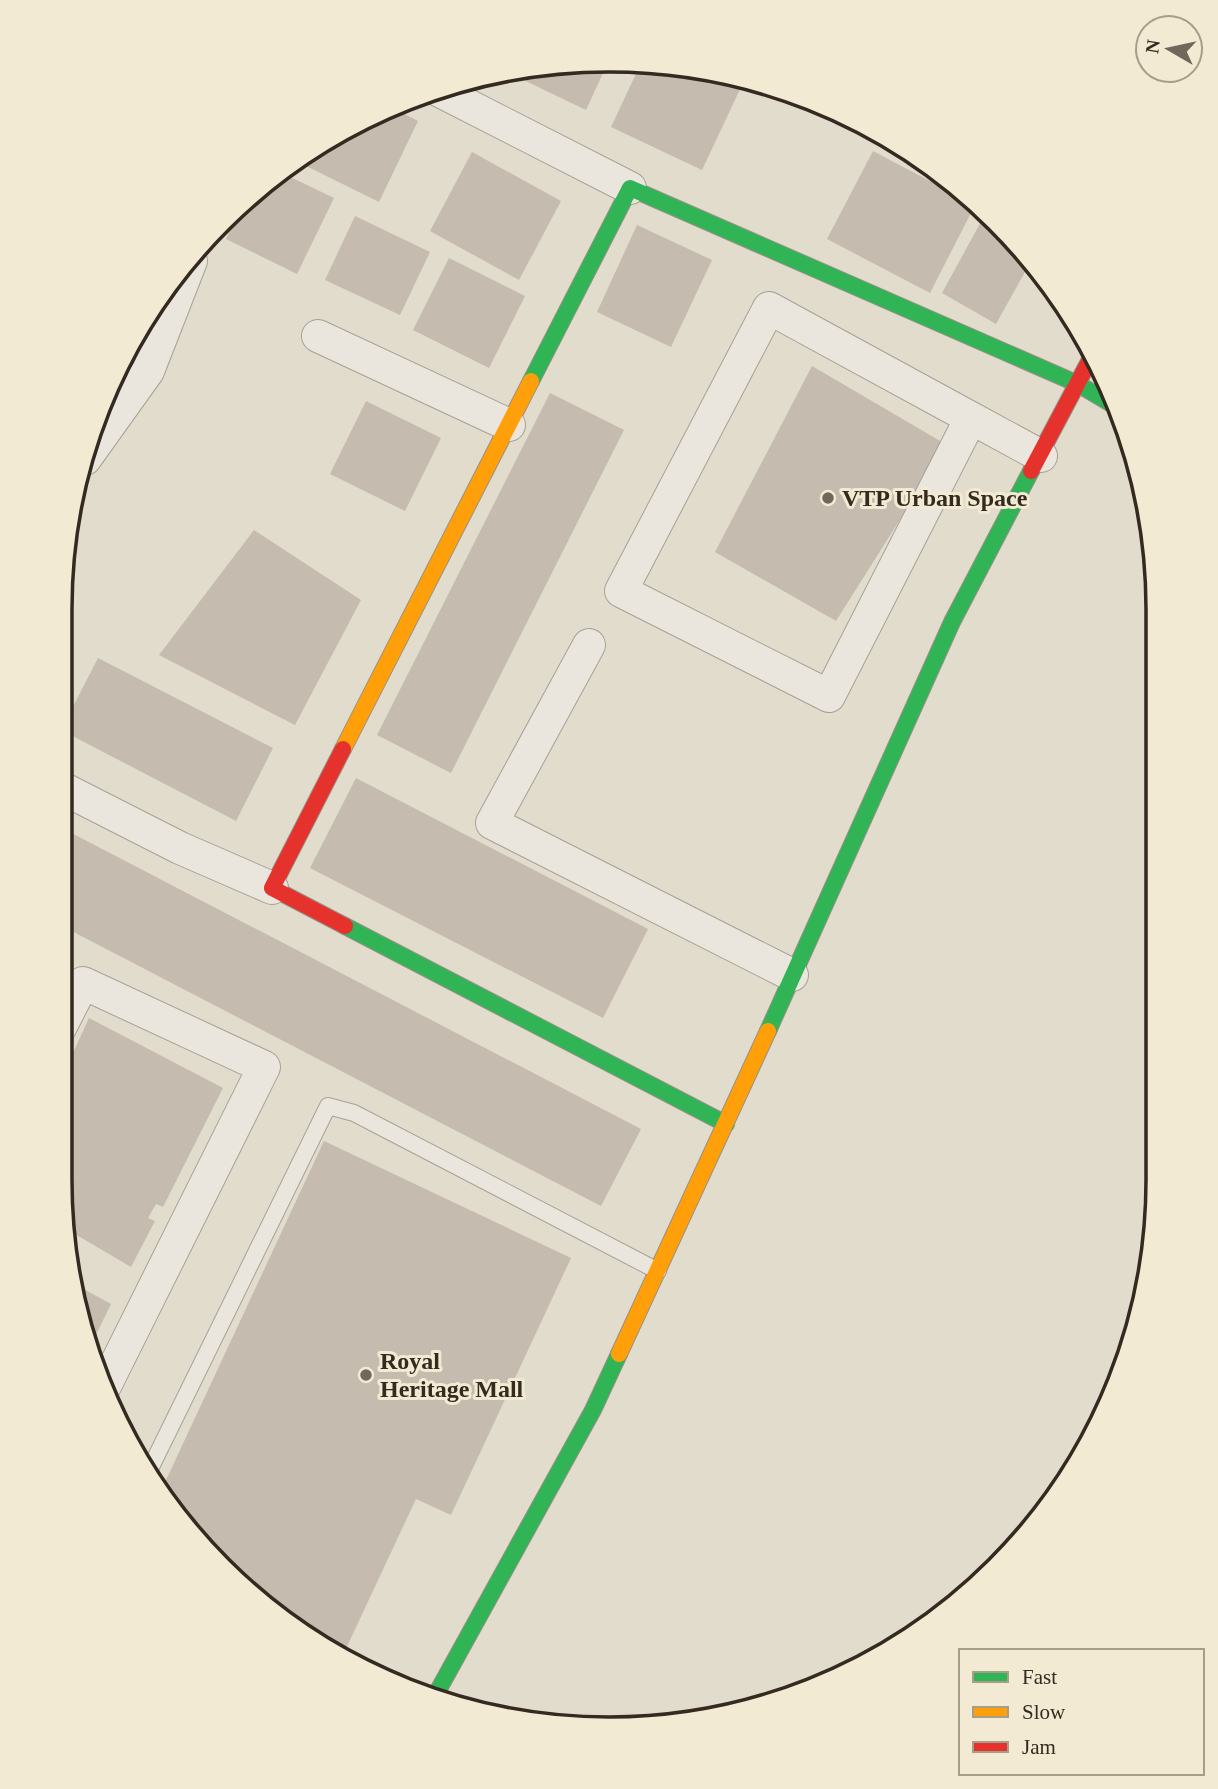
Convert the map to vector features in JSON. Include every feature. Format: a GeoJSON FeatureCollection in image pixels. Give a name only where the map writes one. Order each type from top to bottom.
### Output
{"type":"FeatureCollection","features":[{"type":"Feature","properties":{"kind":"street"},"geometry":{"type":"LineString","coordinates":[[450,96],[630,188],[1078,384],[1103,399]]}},
{"type":"Feature","properties":{"kind":"street"},"geometry":{"type":"LineString","coordinates":[[272,888],[630,188]]}},
{"type":"Feature","properties":{"kind":"street"},"geometry":{"type":"LineString","coordinates":[[99,438],[148,371],[183,283]]}},
{"type":"Feature","properties":{"kind":"street"},"geometry":{"type":"LineString","coordinates":[[971,418],[830,696],[621,591],[769,308],[1041,456]]}},
{"type":"Feature","properties":{"kind":"street"},"geometry":{"type":"LineString","coordinates":[[318,336],[509,425]]}},
{"type":"Feature","properties":{"kind":"street"},"geometry":{"type":"LineString","coordinates":[[438,1690],[593,1410],[726,1124],[952,622],[1088,365]]}},
{"type":"Feature","properties":{"kind":"street"},"geometry":{"type":"LineString","coordinates":[[589,645],[492,823],[792,975]]}},
{"type":"Feature","properties":{"kind":"street"},"geometry":{"type":"LineString","coordinates":[[72,793],[180,848],[272,888],[726,1124]]}},
{"type":"Feature","properties":{"kind":"street"},"geometry":{"type":"LineString","coordinates":[[72,1005],[83,983],[264,1067],[109,1377]]}},
{"type":"Feature","properties":{"kind":"lane"},"geometry":{"type":"LineString","coordinates":[[153,1463],[328,1106],[354,1113],[658,1271]]}},
{"type":"Feature","properties":{"kind":"building"},"geometry":{"type":"Polygon","coordinates":[[[603,72],[586,110],[522,79],[603,72]]]}},
{"type":"Feature","properties":{"kind":"building"},"geometry":{"type":"Polygon","coordinates":[[[636,73],[679,76],[740,88],[702,170],[611,127],[636,73]]]}},
{"type":"Feature","properties":{"kind":"building"},"geometry":{"type":"Polygon","coordinates":[[[403,113],[418,121],[379,202],[306,166],[371,127],[403,113]]]}},
{"type":"Feature","properties":{"kind":"building"},"geometry":{"type":"Polygon","coordinates":[[[873,151],[941,187],[971,213],[930,293],[827,239],[873,151]]]}},
{"type":"Feature","properties":{"kind":"building"},"geometry":{"type":"Polygon","coordinates":[[[472,152],[561,201],[519,280],[430,231],[472,152]]]}},
{"type":"Feature","properties":{"kind":"building"},"geometry":{"type":"Polygon","coordinates":[[[290,177],[334,198],[297,274],[226,239],[232,226],[290,177]]]}},
{"type":"Feature","properties":{"kind":"building"},"geometry":{"type":"Polygon","coordinates":[[[355,216],[430,252],[400,315],[325,280],[355,216]]]}},
{"type":"Feature","properties":{"kind":"building"},"geometry":{"type":"Polygon","coordinates":[[[981,222],[1026,271],[996,324],[942,293],[981,222]]]}},
{"type":"Feature","properties":{"kind":"building"},"geometry":{"type":"Polygon","coordinates":[[[637,225],[712,260],[671,347],[597,312],[637,225]]]}},
{"type":"Feature","properties":{"kind":"building"},"geometry":{"type":"Polygon","coordinates":[[[449,258],[525,296],[489,368],[413,330],[449,258]]]}},
{"type":"Feature","properties":{"kind":"building","name":"VTP Urban Space"},"geometry":{"type":"Polygon","coordinates":[[[812,366],[947,445],[836,621],[715,552],[812,366]]]}},
{"type":"Feature","properties":{"kind":"building"},"geometry":{"type":"Polygon","coordinates":[[[550,393],[624,430],[451,773],[377,735],[550,393]]]}},
{"type":"Feature","properties":{"kind":"building"},"geometry":{"type":"Polygon","coordinates":[[[366,401],[441,438],[405,511],[330,474],[366,401]]]}},
{"type":"Feature","properties":{"kind":"building"},"geometry":{"type":"Polygon","coordinates":[[[254,530],[361,600],[295,725],[159,655],[254,530]]]}},
{"type":"Feature","properties":{"kind":"building"},"geometry":{"type":"Polygon","coordinates":[[[98,658],[273,748],[236,821],[72,736],[72,709],[98,658]]]}},
{"type":"Feature","properties":{"kind":"building"},"geometry":{"type":"Polygon","coordinates":[[[356,778],[648,929],[603,1018],[310,868],[356,778]]]}},
{"type":"Feature","properties":{"kind":"building"},"geometry":{"type":"Polygon","coordinates":[[[72,833],[641,1129],[601,1206],[72,931],[72,833]]]}},
{"type":"Feature","properties":{"kind":"building"},"geometry":{"type":"Polygon","coordinates":[[[89,1018],[223,1088],[163,1207],[156,1204],[148,1218],[155,1221],[131,1267],[75,1234],[72,1055],[89,1018]]]}},
{"type":"Feature","properties":{"kind":"building","name":"Royal Heritage Mall"},"geometry":{"type":"Polygon","coordinates":[[[324,1141],[571,1258],[451,1515],[416,1499],[346,1648],[311,1627],[255,1584],[205,1534],[165,1482],[324,1141]]]}},
{"type":"Feature","properties":{"kind":"building"},"geometry":{"type":"Polygon","coordinates":[[[83,1289],[111,1304],[95,1336],[83,1289]]]}},
{"type":"Feature","properties":{"kind":"traffic: fast"},"geometry":{"type":"LineString","coordinates":[[531,381],[630,188],[1078,384],[1103,399]]}},
{"type":"Feature","properties":{"kind":"traffic: fast"},"geometry":{"type":"LineString","coordinates":[[768,1031],[952,622],[1031,471]]}},
{"type":"Feature","properties":{"kind":"traffic: fast"},"geometry":{"type":"LineString","coordinates":[[345,926],[726,1124]]}},
{"type":"Feature","properties":{"kind":"traffic: fast"},"geometry":{"type":"LineString","coordinates":[[438,1690],[593,1410],[619,1354]]}},
{"type":"Feature","properties":{"kind":"traffic: slow"},"geometry":{"type":"LineString","coordinates":[[343,749],[531,381]]}},
{"type":"Feature","properties":{"kind":"traffic: slow"},"geometry":{"type":"LineString","coordinates":[[619,1354],[768,1031]]}},
{"type":"Feature","properties":{"kind":"traffic: jam"},"geometry":{"type":"LineString","coordinates":[[1031,471],[1087,365]]}},
{"type":"Feature","properties":{"kind":"traffic: jam"},"geometry":{"type":"LineString","coordinates":[[343,749],[272,888],[345,926]]}},
{"type":"Feature","properties":{"kind":"place","name":"VTP Urban Space"},"geometry":{"type":"Point","coordinates":[828,498]}},
{"type":"Feature","properties":{"kind":"place","name":"Royal Heritage Mall"},"geometry":{"type":"Point","coordinates":[366,1375]}}]}
